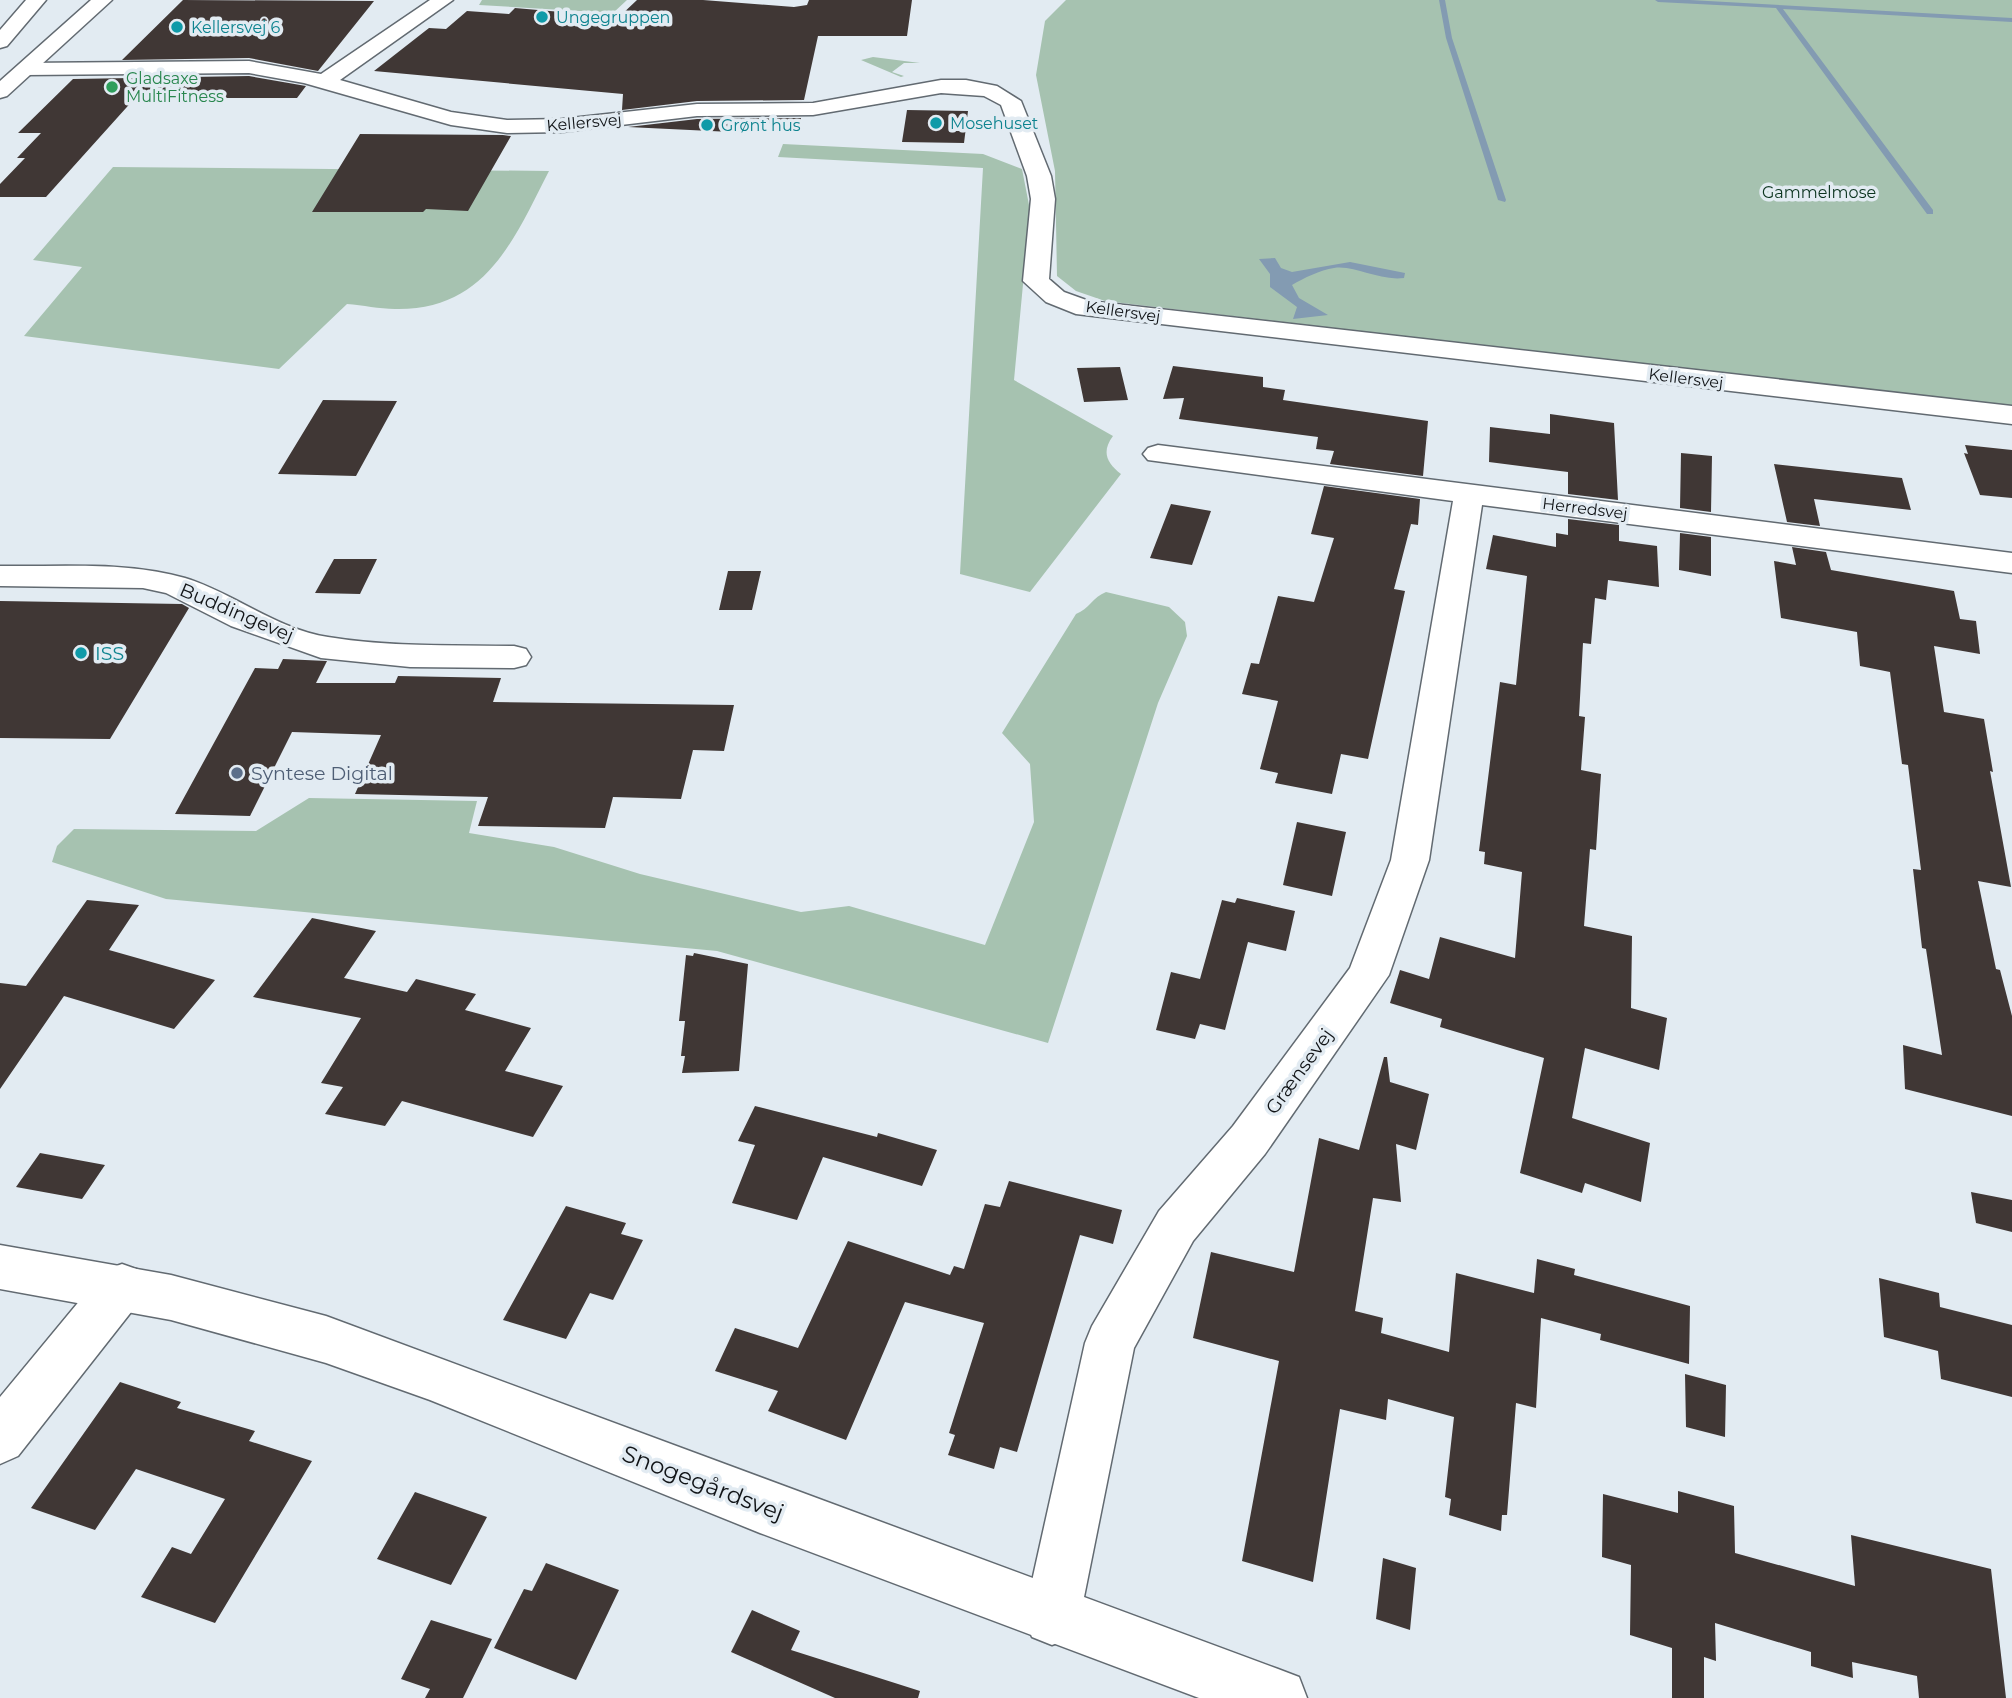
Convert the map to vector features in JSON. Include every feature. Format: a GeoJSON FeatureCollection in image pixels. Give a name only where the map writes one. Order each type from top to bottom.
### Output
{"type":"FeatureCollection","features":[{"type":"Feature","properties":{"kind":"street"},"geometry":{"type":"LineString","coordinates":[[0,42],[36,0]]}},
{"type":"Feature","properties":{"kind":"street"},"geometry":{"type":"LineString","coordinates":[[0,92],[102,0]]}},
{"type":"Feature","properties":{"kind":"street"},"geometry":{"type":"LineString","coordinates":[[325,81],[443,0]]}},
{"type":"Feature","properties":{"kind":"street","name":"Kellersvej"},"geometry":{"type":"LineString","coordinates":[[25,69],[249,67],[285,70],[446,118],[522,127],[568,125],[697,110],[812,109],[869,101],[928,87],[982,89],[1010,100],[1039,176],[1043,199],[1035,281],[1055,297],[1085,308],[2012,415]]}},
{"type":"Feature","properties":{"kind":"street","name":"Herredsvej"},"geometry":{"type":"LineString","coordinates":[[1158,454],[1469,493],[2010,570]]}},
{"type":"Feature","properties":{"kind":"street","name":"Grænsevej"},"geometry":{"type":"LineString","coordinates":[[1052,1617],[1110,1343],[1176,1226],[1249,1140],[1368,975],[1410,860],[1469,493]]}},
{"type":"Feature","properties":{"kind":"street","name":"Buddingevej"},"geometry":{"type":"LineString","coordinates":[[0,576],[142,578],[177,586],[243,619],[321,647],[410,656],[514,657]]}},
{"type":"Feature","properties":{"kind":"street","name":"Snogegårdsvej"},"geometry":{"type":"LineString","coordinates":[[0,1267],[122,1286],[272,1322],[405,1366],[1052,1617],[1278,1698]]}},
{"type":"Feature","properties":{"kind":"street"},"geometry":{"type":"LineString","coordinates":[[0,1438],[122,1286]]}},
{"type":"Feature","properties":{"kind":"green space"},"geometry":{"type":"Polygon","coordinates":[[[482,0],[627,0],[613,13],[479,5],[482,0]]]}},
{"type":"Feature","properties":{"kind":"green space","name":"Gammelmose"},"geometry":{"type":"Polygon","coordinates":[[[1066,0],[2012,0],[2012,408],[1105,301],[1076,291],[1057,276],[1055,171],[1036,75],[1045,21],[1066,0]]]}},
{"type":"Feature","properties":{"kind":"green space"},"geometry":{"type":"Polygon","coordinates":[[[873,57],[920,63],[904,63],[892,72],[904,76],[901,77],[861,60],[873,57]]]}},
{"type":"Feature","properties":{"kind":"green space"},"geometry":{"type":"Polygon","coordinates":[[[783,144],[983,154],[1022,169],[1030,210],[1014,380],[1113,436],[1107,447],[1107,457],[1121,474],[1030,592],[960,574],[983,168],[778,157],[783,144]]]}},
{"type":"Feature","properties":{"kind":"green space"},"geometry":{"type":"Polygon","coordinates":[[[113,167],[549,171],[509,245],[493,266],[474,284],[453,298],[426,306],[389,309],[347,304],[279,369],[24,336],[82,267],[33,260],[113,167]]]}},
{"type":"Feature","properties":{"kind":"green space"},"geometry":{"type":"Polygon","coordinates":[[[1106,592],[1169,607],[1185,622],[1187,636],[1158,703],[1048,1043],[717,951],[166,899],[52,862],[57,846],[74,829],[256,831],[309,798],[477,801],[469,833],[554,847],[640,874],[801,912],[849,906],[985,945],[1034,822],[1030,764],[1002,733],[1076,614],[1106,592]]]}},
{"type":"Feature","properties":{"kind":"water"},"geometry":{"type":"Polygon","coordinates":[[[1275,258],[1281,268],[1292,272],[1350,262],[1405,273],[1404,278],[1394,278],[1342,268],[1312,275],[1292,285],[1299,298],[1328,315],[1293,319],[1297,307],[1270,287],[1270,274],[1259,259],[1275,258]]]}},
{"type":"Feature","properties":{"kind":"building","name":"Kellersvej 6"},"geometry":{"type":"Polygon","coordinates":[[[183,0],[374,1],[318,71],[249,58],[122,60],[183,0]]]}},
{"type":"Feature","properties":{"kind":"building"},"geometry":{"type":"Polygon","coordinates":[[[637,0],[703,0],[794,7],[807,5],[809,0],[912,0],[907,36],[818,36],[804,100],[697,101],[622,110],[623,94],[374,71],[429,28],[446,29],[467,11],[509,14],[515,8],[619,17],[637,0]]]}},
{"type":"Feature","properties":{"kind":"building"},"geometry":{"type":"Polygon","coordinates":[[[249,76],[306,86],[297,98],[135,98],[46,197],[0,197],[0,184],[25,158],[17,158],[41,133],[18,133],[73,79],[249,76]]]}},
{"type":"Feature","properties":{"kind":"building","name":"Mosehuset"},"geometry":{"type":"Polygon","coordinates":[[[907,110],[968,111],[964,143],[902,142],[907,110]]]}},
{"type":"Feature","properties":{"kind":"building","name":"Grønt hus"},"geometry":{"type":"Polygon","coordinates":[[[801,118],[799,125],[758,123],[752,133],[628,127],[697,119],[801,118]]]}},
{"type":"Feature","properties":{"kind":"building"},"geometry":{"type":"Polygon","coordinates":[[[360,134],[511,136],[468,211],[426,209],[423,212],[312,212],[360,134]]]}},
{"type":"Feature","properties":{"kind":"building"},"geometry":{"type":"Polygon","coordinates":[[[1173,366],[1263,377],[1263,387],[1285,390],[1283,400],[1428,421],[1423,476],[1330,464],[1334,451],[1316,449],[1318,437],[1179,419],[1184,398],[1163,399],[1173,366]]]}},
{"type":"Feature","properties":{"kind":"building"},"geometry":{"type":"Polygon","coordinates":[[[1120,367],[1128,400],[1084,402],[1077,368],[1120,367]]]}},
{"type":"Feature","properties":{"kind":"building"},"geometry":{"type":"Polygon","coordinates":[[[323,400],[397,401],[356,476],[278,474],[323,400]]]}},
{"type":"Feature","properties":{"kind":"building"},"geometry":{"type":"Polygon","coordinates":[[[1550,414],[1614,423],[1618,500],[1568,494],[1568,472],[1489,462],[1490,427],[1550,434],[1550,414]]]}},
{"type":"Feature","properties":{"kind":"building"},"geometry":{"type":"Polygon","coordinates":[[[1965,445],[2012,450],[2012,498],[1980,495],[1964,453],[1968,454],[1965,445]]]}},
{"type":"Feature","properties":{"kind":"building"},"geometry":{"type":"Polygon","coordinates":[[[1681,453],[1712,456],[1711,512],[1680,508],[1681,453]]]}},
{"type":"Feature","properties":{"kind":"building"},"geometry":{"type":"Polygon","coordinates":[[[1774,464],[1902,478],[1911,510],[1814,499],[1820,526],[1787,522],[1774,464]]]}},
{"type":"Feature","properties":{"kind":"building"},"geometry":{"type":"Polygon","coordinates":[[[1324,486],[1420,499],[1418,525],[1411,524],[1394,589],[1405,591],[1368,759],[1341,754],[1332,794],[1275,783],[1278,773],[1260,769],[1278,701],[1242,694],[1251,663],[1259,664],[1278,596],[1314,602],[1334,538],[1311,534],[1324,486]]]}},
{"type":"Feature","properties":{"kind":"building"},"geometry":{"type":"Polygon","coordinates":[[[1171,504],[1211,511],[1192,565],[1150,558],[1171,504]]]}},
{"type":"Feature","properties":{"kind":"building"},"geometry":{"type":"Polygon","coordinates":[[[1568,519],[1619,525],[1619,541],[1657,546],[1659,587],[1608,580],[1606,600],[1595,598],[1591,644],[1583,643],[1579,716],[1585,717],[1581,770],[1601,774],[1596,850],[1590,849],[1584,926],[1632,936],[1631,1008],[1667,1018],[1659,1070],[1585,1048],[1572,1118],[1650,1143],[1641,1202],[1585,1183],[1582,1193],[1520,1173],[1544,1058],[1440,1027],[1442,1019],[1390,1003],[1400,970],[1429,979],[1440,937],[1515,958],[1522,872],[1484,864],[1485,852],[1479,851],[1500,682],[1516,685],[1527,576],[1486,569],[1493,535],[1556,547],[1556,533],[1568,535],[1568,519]]]}},
{"type":"Feature","properties":{"kind":"building"},"geometry":{"type":"Polygon","coordinates":[[[1680,533],[1711,537],[1711,576],[1679,570],[1680,533]]]}},
{"type":"Feature","properties":{"kind":"building"},"geometry":{"type":"Polygon","coordinates":[[[1792,547],[1826,552],[1831,570],[1954,591],[1960,619],[1976,621],[1980,654],[1934,646],[1944,712],[1984,719],[1993,772],[1990,771],[2011,887],[1978,881],[1996,969],[2000,970],[2012,1016],[2012,1116],[1905,1089],[1903,1045],[1942,1055],[1926,949],[1922,948],[1913,869],[1921,870],[1908,765],[1902,764],[1890,672],[1860,666],[1857,632],[1781,618],[1774,561],[1796,565],[1792,547]]]}},
{"type":"Feature","properties":{"kind":"building"},"geometry":{"type":"Polygon","coordinates":[[[334,559],[377,559],[360,594],[315,593],[334,559]]]}},
{"type":"Feature","properties":{"kind":"building"},"geometry":{"type":"Polygon","coordinates":[[[728,571],[761,571],[752,610],[719,610],[728,571]]]}},
{"type":"Feature","properties":{"kind":"building","name":"ISS"},"geometry":{"type":"Polygon","coordinates":[[[0,601],[182,604],[189,608],[110,739],[0,738],[0,601]]]}},
{"type":"Feature","properties":{"kind":"building"},"geometry":{"type":"Polygon","coordinates":[[[283,659],[327,661],[316,683],[395,683],[398,676],[501,678],[493,702],[734,705],[724,751],[693,750],[681,799],[613,797],[605,828],[478,826],[488,797],[355,794],[381,735],[292,732],[250,816],[175,814],[255,668],[278,669],[283,659]]]}},
{"type":"Feature","properties":{"kind":"building"},"geometry":{"type":"Polygon","coordinates":[[[1297,822],[1346,832],[1332,896],[1283,885],[1297,822]]]}},
{"type":"Feature","properties":{"kind":"building"},"geometry":{"type":"Polygon","coordinates":[[[1237,898],[1295,911],[1286,951],[1248,942],[1225,1030],[1200,1024],[1195,1039],[1156,1030],[1171,972],[1200,979],[1222,900],[1235,903],[1237,898]]]}},
{"type":"Feature","properties":{"kind":"building"},"geometry":{"type":"Polygon","coordinates":[[[87,900],[139,905],[109,950],[215,980],[174,1029],[64,996],[0,1089],[0,983],[26,986],[87,900]]]}},
{"type":"Feature","properties":{"kind":"building"},"geometry":{"type":"Polygon","coordinates":[[[312,918],[376,931],[344,978],[407,992],[416,979],[476,994],[465,1010],[531,1028],[505,1071],[563,1086],[533,1137],[402,1101],[385,1126],[325,1114],[343,1087],[321,1083],[361,1018],[253,997],[312,918]]]}},
{"type":"Feature","properties":{"kind":"building"},"geometry":{"type":"Polygon","coordinates":[[[694,953],[748,964],[739,1071],[682,1073],[685,1021],[679,1021],[686,955],[693,956],[694,953]]]}},
{"type":"Feature","properties":{"kind":"building"},"geometry":{"type":"Polygon","coordinates":[[[1384,1057],[1387,1057],[1390,1082],[1429,1094],[1416,1150],[1396,1144],[1401,1202],[1373,1198],[1355,1311],[1383,1318],[1381,1333],[1449,1352],[1456,1273],[1534,1293],[1537,1259],[1575,1269],[1574,1275],[1690,1306],[1689,1364],[1600,1340],[1601,1334],[1541,1318],[1536,1408],[1516,1403],[1507,1515],[1502,1515],[1501,1531],[1449,1515],[1451,1499],[1445,1497],[1454,1417],[1388,1399],[1386,1420],[1340,1409],[1313,1582],[1242,1561],[1279,1361],[1193,1338],[1211,1252],[1294,1272],[1319,1138],[1359,1150],[1384,1057]]]}},
{"type":"Feature","properties":{"kind":"building"},"geometry":{"type":"Polygon","coordinates":[[[755,1106],[877,1137],[878,1133],[937,1150],[922,1186],[823,1157],[797,1220],[732,1203],[755,1145],[738,1141],[755,1106]]]}},
{"type":"Feature","properties":{"kind":"building"},"geometry":{"type":"Polygon","coordinates":[[[40,1153],[105,1165],[82,1199],[16,1187],[40,1153]]]}},
{"type":"Feature","properties":{"kind":"building"},"geometry":{"type":"Polygon","coordinates":[[[1009,1181],[1122,1210],[1113,1244],[1080,1235],[1017,1452],[1000,1447],[994,1469],[948,1455],[955,1435],[949,1433],[984,1323],[905,1302],[846,1440],[768,1411],[778,1391],[715,1371],[735,1328],[798,1348],[848,1241],[950,1275],[954,1266],[964,1269],[985,1204],[1000,1207],[1009,1181]]]}},
{"type":"Feature","properties":{"kind":"building"},"geometry":{"type":"Polygon","coordinates":[[[1971,1192],[2012,1200],[2012,1232],[1976,1223],[1971,1192]]]}},
{"type":"Feature","properties":{"kind":"building"},"geometry":{"type":"Polygon","coordinates":[[[566,1206],[626,1223],[621,1234],[643,1240],[613,1300],[590,1293],[566,1339],[503,1320],[566,1206]]]}},
{"type":"Feature","properties":{"kind":"building"},"geometry":{"type":"Polygon","coordinates":[[[1879,1278],[1939,1293],[1940,1307],[2012,1325],[2012,1397],[1941,1379],[1938,1351],[1884,1337],[1879,1278]]]}},
{"type":"Feature","properties":{"kind":"building"},"geometry":{"type":"Polygon","coordinates":[[[1685,1374],[1726,1385],[1725,1437],[1686,1427],[1685,1374]]]}},
{"type":"Feature","properties":{"kind":"building"},"geometry":{"type":"Polygon","coordinates":[[[120,1382],[181,1402],[177,1408],[255,1431],[249,1441],[312,1461],[215,1623],[141,1597],[172,1547],[191,1554],[225,1499],[136,1469],[95,1530],[31,1508],[120,1382]]]}},
{"type":"Feature","properties":{"kind":"building"},"geometry":{"type":"Polygon","coordinates":[[[1678,1491],[1734,1506],[1735,1553],[1855,1586],[1851,1535],[1991,1569],[2006,1698],[1919,1698],[1917,1676],[1852,1662],[1853,1678],[1811,1666],[1811,1652],[1715,1623],[1716,1661],[1704,1657],[1704,1698],[1672,1698],[1672,1648],[1630,1635],[1631,1565],[1602,1557],[1603,1494],[1678,1513],[1678,1491]]]}},
{"type":"Feature","properties":{"kind":"building"},"geometry":{"type":"Polygon","coordinates":[[[415,1492],[487,1517],[451,1585],[377,1559],[415,1492]]]}},
{"type":"Feature","properties":{"kind":"building"},"geometry":{"type":"Polygon","coordinates":[[[1383,1558],[1416,1568],[1410,1630],[1376,1619],[1383,1558]]]}},
{"type":"Feature","properties":{"kind":"building"},"geometry":{"type":"Polygon","coordinates":[[[546,1563],[619,1590],[576,1680],[494,1648],[524,1589],[532,1591],[546,1563]]]}},
{"type":"Feature","properties":{"kind":"building"},"geometry":{"type":"Polygon","coordinates":[[[752,1610],[800,1631],[791,1650],[920,1691],[918,1698],[835,1698],[731,1652],[752,1610]]]}},
{"type":"Feature","properties":{"kind":"building"},"geometry":{"type":"Polygon","coordinates":[[[431,1620],[492,1639],[463,1698],[425,1698],[430,1689],[401,1679],[431,1620]]]}},
{"type":"Feature","properties":{"kind":"waterway"},"geometry":{"type":"LineString","coordinates":[[1442,0],[1449,38],[1502,200]]}},
{"type":"Feature","properties":{"kind":"waterway"},"geometry":{"type":"LineString","coordinates":[[1658,0],[2012,20]]}},
{"type":"Feature","properties":{"kind":"waterway"},"geometry":{"type":"LineString","coordinates":[[1778,7],[1930,212]]}},
{"type":"Feature","properties":{"kind":"place","name":"Ungegruppen"},"geometry":{"type":"Point","coordinates":[542,17]}},
{"type":"Feature","properties":{"kind":"place","name":"Kellersvej 6"},"geometry":{"type":"Point","coordinates":[177,27]}},
{"type":"Feature","properties":{"kind":"place","name":"Gladsaxe MultiFitness"},"geometry":{"type":"Point","coordinates":[112,87]}},
{"type":"Feature","properties":{"kind":"place","name":"Mosehuset"},"geometry":{"type":"Point","coordinates":[936,123]}},
{"type":"Feature","properties":{"kind":"place","name":"Grønt hus"},"geometry":{"type":"Point","coordinates":[707,125]}},
{"type":"Feature","properties":{"kind":"place","name":"ISS"},"geometry":{"type":"Point","coordinates":[81,653]}},
{"type":"Feature","properties":{"kind":"place","name":"Syntese Digital"},"geometry":{"type":"Point","coordinates":[237,773]}}]}
